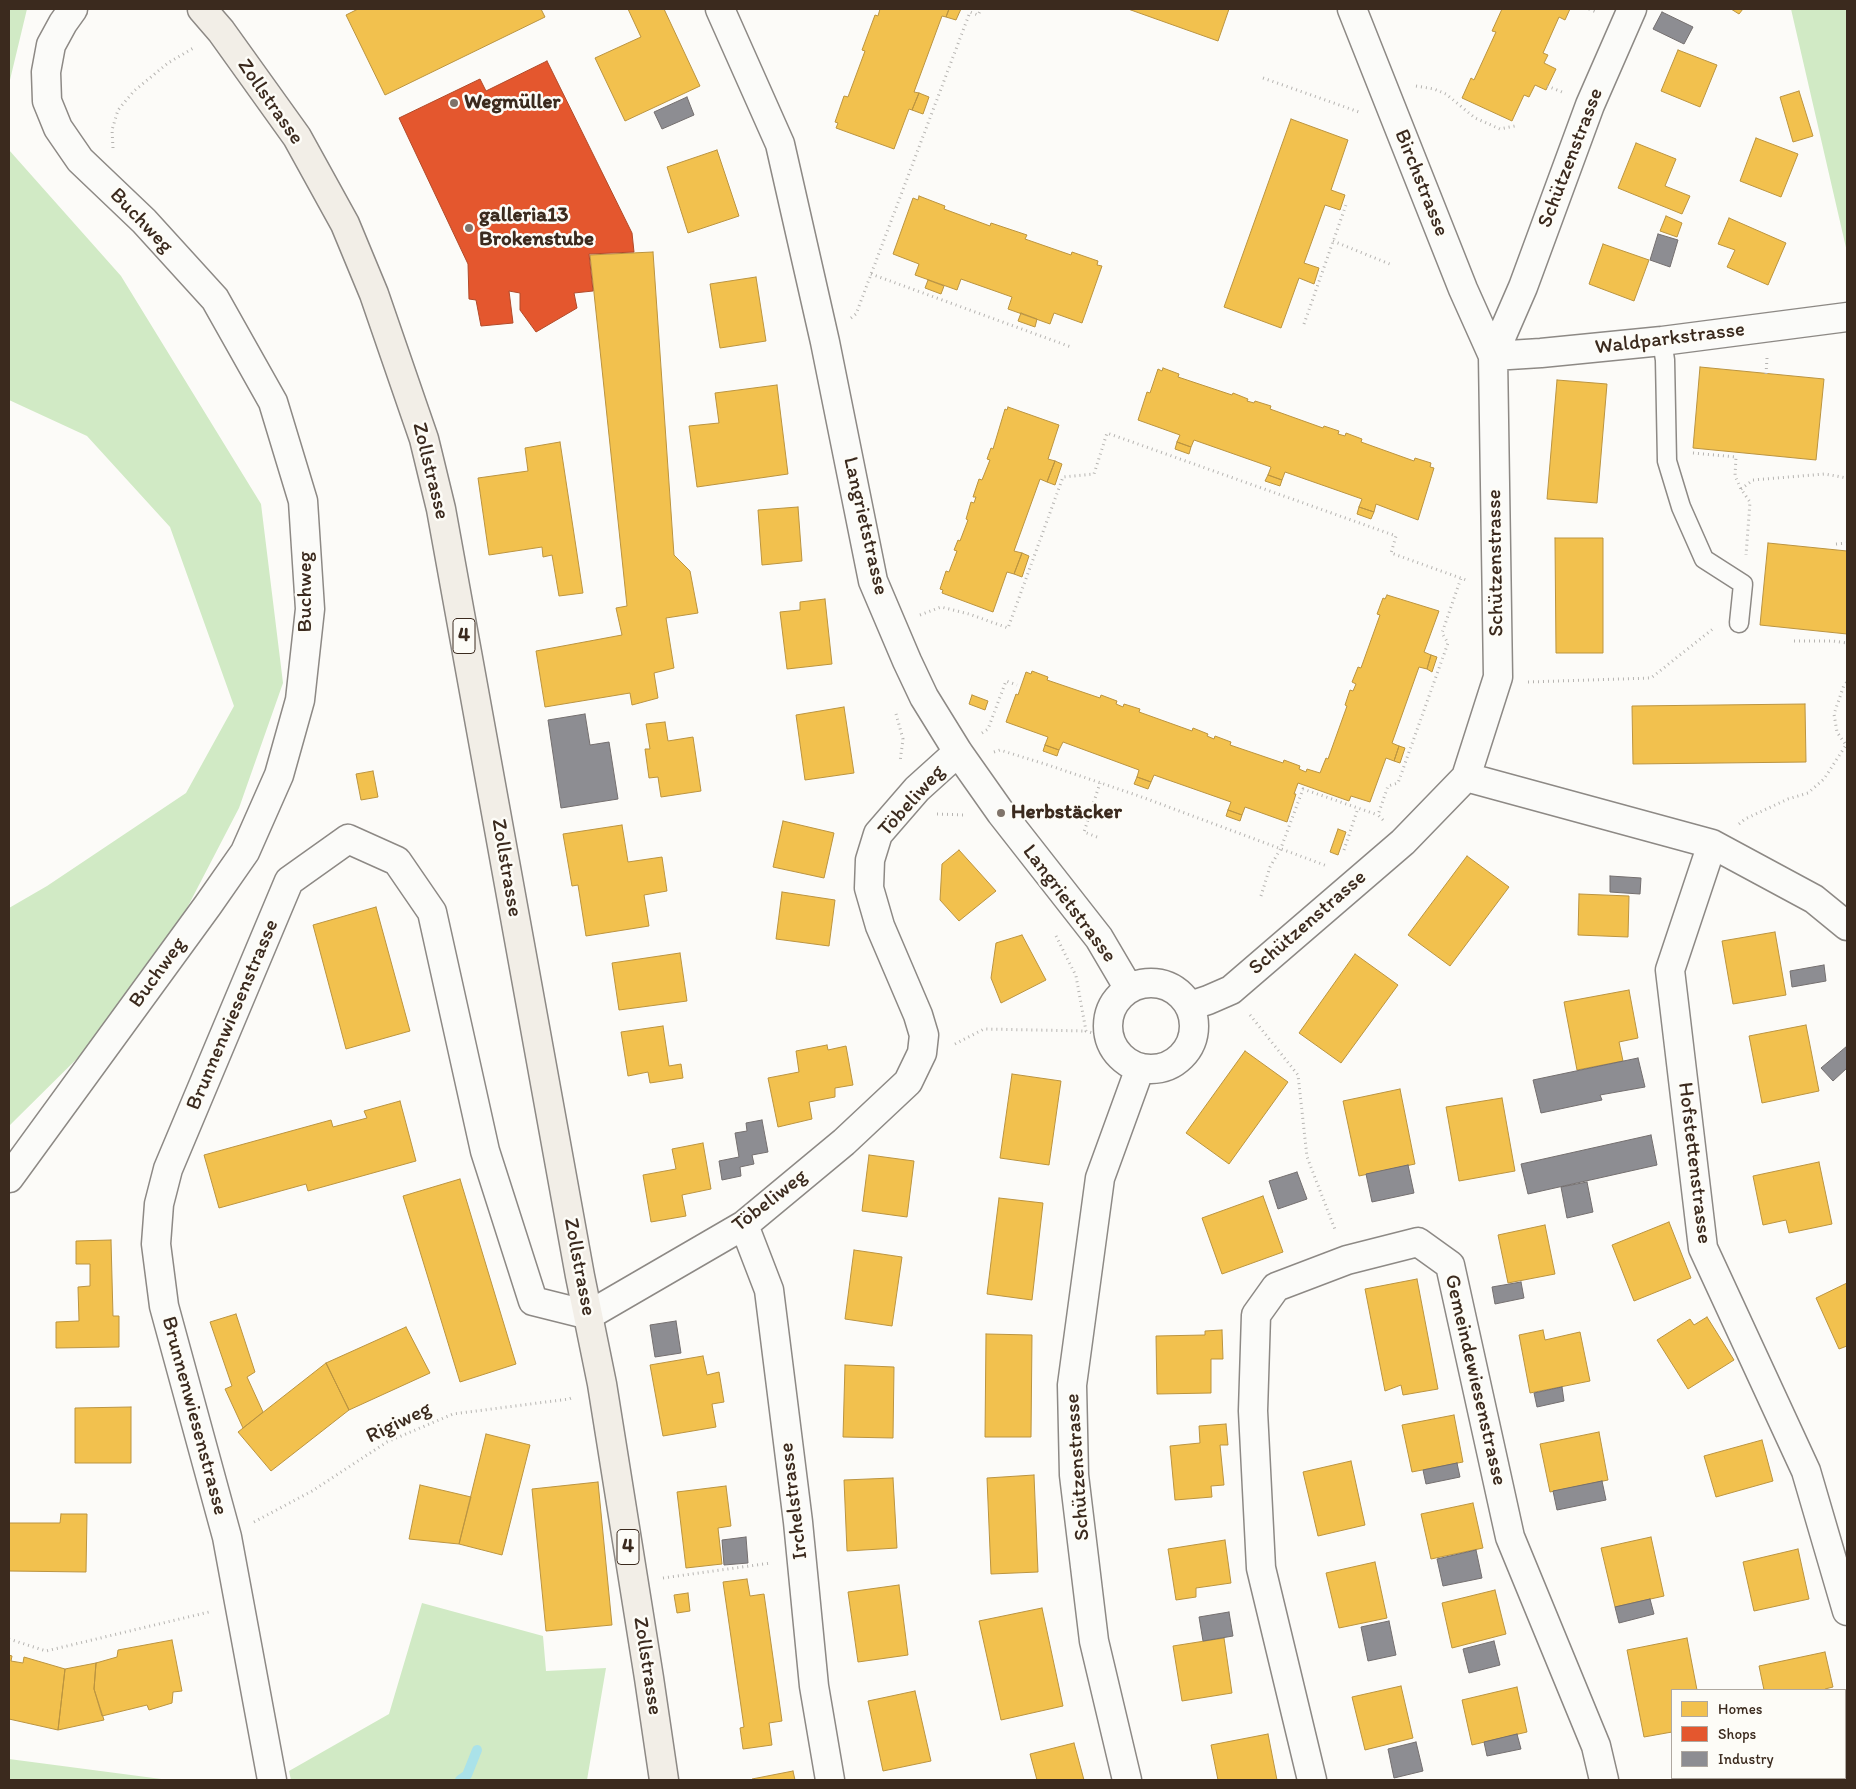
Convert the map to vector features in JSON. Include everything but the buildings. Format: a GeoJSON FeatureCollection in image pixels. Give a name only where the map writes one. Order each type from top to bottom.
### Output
{"type":"FeatureCollection","features":[{"type":"Feature","properties":{"kind":"main road","name":"Zollstrasse"},"geometry":{"type":"LineString","coordinates":[[202,9],[221,31],[296,138],[345,224],[374,294],[424,439],[441,509],[602,1384],[664,1780]]}},
{"type":"Feature","properties":{"kind":"street","name":"Buchweg"},"geometry":{"type":"LineString","coordinates":[[9,1178],[245,852],[280,775],[300,700],[310,609],[303,501],[273,402],[215,300],[144,221],[80,160],[58,128],[48,101],[46,72],[52,45],[63,23],[73,9]]}},
{"type":"Feature","properties":{"kind":"street","name":"Langrietstrasse"},"geometry":{"type":"LineString","coordinates":[[720,9],[780,144],[825,342],[873,581],[924,697],[958,752],[1001,814],[1099,938],[1129,989]]}},
{"type":"Feature","properties":{"kind":"street","name":"Birchstrasse"},"geometry":{"type":"LineString","coordinates":[[1352,9],[1463,289],[1493,356]]}},
{"type":"Feature","properties":{"kind":"street","name":"Schützenstrasse"},"geometry":{"type":"LineString","coordinates":[[1190,1006],[1231,990],[1403,842],[1466,777],[1498,677],[1493,356],[1523,287],[1590,105],[1632,9]]}},
{"type":"Feature","properties":{"kind":"street","name":"Waldparkstrasse"},"geometry":{"type":"LineString","coordinates":[[1493,356],[1662,341],[1847,316]]}},
{"type":"Feature","properties":{"kind":"street","name":"Töbeliweg"},"geometry":{"type":"LineString","coordinates":[[589,1315],[744,1225],[844,1142],[908,1082],[922,1053],[924,1035],[918,1015],[880,926],[869,888],[870,860],[878,834],[917,789],[958,752]]}},
{"type":"Feature","properties":{"kind":"street"},"geometry":{"type":"LineString","coordinates":[[1466,777],[1717,847],[1814,899],[1847,926]]}},
{"type":"Feature","properties":{"kind":"street","name":"Brunnenwiesenstrasse"},"geometry":{"type":"LineString","coordinates":[[272,1780],[227,1537],[164,1306],[156,1244],[159,1204],[168,1169],[289,880],[348,839],[397,861],[432,912],[485,1151],[533,1301],[589,1315]]}},
{"type":"Feature","properties":{"kind":"street","name":"Hofstettenstrasse"},"geometry":{"type":"LineString","coordinates":[[1717,847],[1670,970],[1703,1248],[1806,1472],[1847,1611]]}},
{"type":"Feature","properties":{"kind":"street"},"geometry":{"type":"LineString","coordinates":[[1156,983],[1170,987],[1182,995],[1190,1006],[1194,1020],[1194,1034],[1189,1048],[1180,1059],[1168,1067],[1154,1070],[1140,1068],[1126,1062],[1098,1034],[1108,1023],[1112,1009],[1119,998],[1129,989],[1143,984],[1156,983]]}},
{"type":"Feature","properties":{"kind":"street","name":"Schützenstrasse"},"geometry":{"type":"LineString","coordinates":[[1127,1780],[1094,1641],[1074,1475],[1072,1385],[1100,1178],[1140,1068]]}},
{"type":"Feature","properties":{"kind":"street","name":"Irchelstrasse"},"geometry":{"type":"LineString","coordinates":[[744,1225],[769,1290],[814,1686],[830,1780]]}},
{"type":"Feature","properties":{"kind":"street","name":"Gemeindewiesenstrasse"},"geometry":{"type":"LineString","coordinates":[[1312,1780],[1262,1568],[1252,1411],[1256,1315],[1276,1287],[1346,1260],[1418,1242],[1450,1265],[1510,1537],[1596,1746],[1604,1780]]}},
{"type":"Feature","properties":{"kind":"lane"},"geometry":{"type":"LineString","coordinates":[[1662,341],[1665,360],[1667,461],[1681,507],[1704,559],[1743,584],[1739,624]]}},
{"type":"Feature","properties":{"kind":"path"},"geometry":{"type":"LineString","coordinates":[[825,342],[856,314],[970,12],[978,15],[981,9]]}},
{"type":"Feature","properties":{"kind":"path"},"geometry":{"type":"LineString","coordinates":[[1263,78],[1367,115],[1394,114]]}},
{"type":"Feature","properties":{"kind":"path"},"geometry":{"type":"LineString","coordinates":[[1384,88],[1406,85],[1434,89],[1446,94],[1475,118],[1500,128],[1515,126],[1516,123]]}},
{"type":"Feature","properties":{"kind":"path"},"geometry":{"type":"LineString","coordinates":[[1304,324],[1347,202]]}},
{"type":"Feature","properties":{"kind":"path"},"geometry":{"type":"LineString","coordinates":[[1333,241],[1392,264]]}},
{"type":"Feature","properties":{"kind":"path"},"geometry":{"type":"LineString","coordinates":[[871,274],[1071,346]]}},
{"type":"Feature","properties":{"kind":"path"},"geometry":{"type":"LineString","coordinates":[[916,616],[941,607],[1008,628],[1063,477],[1094,474],[1107,434],[1396,536],[1391,553],[1469,581],[1496,582]]}},
{"type":"Feature","properties":{"kind":"path"},"geometry":{"type":"LineString","coordinates":[[1667,450],[1736,457],[1735,476],[1750,502],[1743,584]]}},
{"type":"Feature","properties":{"kind":"path"},"geometry":{"type":"LineString","coordinates":[[1741,489],[1753,480],[1825,474],[1847,478]]}},
{"type":"Feature","properties":{"kind":"path"},"geometry":{"type":"LineString","coordinates":[[1836,544],[1847,543]]}},
{"type":"Feature","properties":{"kind":"path"},"geometry":{"type":"LineString","coordinates":[[1378,815],[1388,786],[1398,783],[1448,643],[1442,632],[1461,578]]}},
{"type":"Feature","properties":{"kind":"path"},"geometry":{"type":"LineString","coordinates":[[1498,677],[1533,683],[1651,678],[1722,622],[1739,624]]}},
{"type":"Feature","properties":{"kind":"path"},"geometry":{"type":"LineString","coordinates":[[1794,641],[1847,643]]}},
{"type":"Feature","properties":{"kind":"path"},"geometry":{"type":"LineString","coordinates":[[979,734],[988,729],[1006,681],[1017,685]]}},
{"type":"Feature","properties":{"kind":"path"},"geometry":{"type":"LineString","coordinates":[[1717,847],[1731,830],[1745,819],[1788,799],[1808,793],[1824,779],[1846,745],[1838,732],[1834,714],[1844,685],[1847,682]]}},
{"type":"Feature","properties":{"kind":"path"},"geometry":{"type":"LineString","coordinates":[[896,714],[903,739],[899,768],[936,814],[968,816]]}},
{"type":"Feature","properties":{"kind":"path"},"geometry":{"type":"LineString","coordinates":[[992,752],[1000,750],[1100,782],[1281,848],[1329,867],[1356,882]]}},
{"type":"Feature","properties":{"kind":"path"},"geometry":{"type":"LineString","coordinates":[[1097,837],[1084,832],[1100,782]]}},
{"type":"Feature","properties":{"kind":"path"},"geometry":{"type":"LineString","coordinates":[[1261,896],[1270,868],[1281,848],[1303,789],[1378,815],[1403,842]]}},
{"type":"Feature","properties":{"kind":"path"},"geometry":{"type":"LineString","coordinates":[[1342,857],[1358,808]]}},
{"type":"Feature","properties":{"kind":"path"},"geometry":{"type":"LineString","coordinates":[[922,1053],[949,1047],[984,1029],[1098,1034],[1076,976],[1054,931]]}},
{"type":"Feature","properties":{"kind":"path"},"geometry":{"type":"LineString","coordinates":[[1231,990],[1298,1075],[1307,1157],[1346,1260]]}},
{"type":"Feature","properties":{"kind":"path","name":"Rigiweg"},"geometry":{"type":"LineString","coordinates":[[227,1537],[312,1491],[387,1442],[452,1414],[569,1399],[602,1384]]}},
{"type":"Feature","properties":{"kind":"path"},"geometry":{"type":"LineString","coordinates":[[634,1582],[801,1559]]}},
{"type":"Feature","properties":{"kind":"path"},"geometry":{"type":"LineString","coordinates":[[9,1639],[46,1651],[171,1620],[240,1606]]}},
{"type":"Feature","properties":{"kind":"green space"},"geometry":{"type":"Polygon","coordinates":[[[9,9],[27,9],[9,84],[9,9]]]}},
{"type":"Feature","properties":{"kind":"green space"},"geometry":{"type":"Polygon","coordinates":[[[1791,9],[1847,9],[1847,252],[1791,9]]]}},
{"type":"Feature","properties":{"kind":"green space"},"geometry":{"type":"Polygon","coordinates":[[[9,150],[121,276],[261,504],[283,683],[239,808],[160,960],[110,1026],[9,1126],[9,908],[47,886],[186,793],[234,706],[170,527],[87,436],[9,400],[9,150]]]}},
{"type":"Feature","properties":{"kind":"green space"},"geometry":{"type":"Polygon","coordinates":[[[422,1603],[543,1636],[546,1671],[606,1668],[587,1780],[291,1780],[289,1771],[389,1714],[422,1603]]]}},
{"type":"Feature","properties":{"kind":"green space"},"geometry":{"type":"Polygon","coordinates":[[[9,1759],[169,1780],[9,1780],[9,1759]]]}},
{"type":"Feature","properties":{"kind":"waterway"},"geometry":{"type":"LineString","coordinates":[[460,1780],[467,1775],[477,1750]]}},
{"type":"Feature","properties":{"kind":"place","name":"Wegmüller"},"geometry":{"type":"Point","coordinates":[454,103]}},
{"type":"Feature","properties":{"kind":"place","name":"galleria13 Brokenstube"},"geometry":{"type":"Point","coordinates":[469,228]}},
{"type":"Feature","properties":{"kind":"place","name":"Herbstäcker"},"geometry":{"type":"Point","coordinates":[1001,813]}}]}
